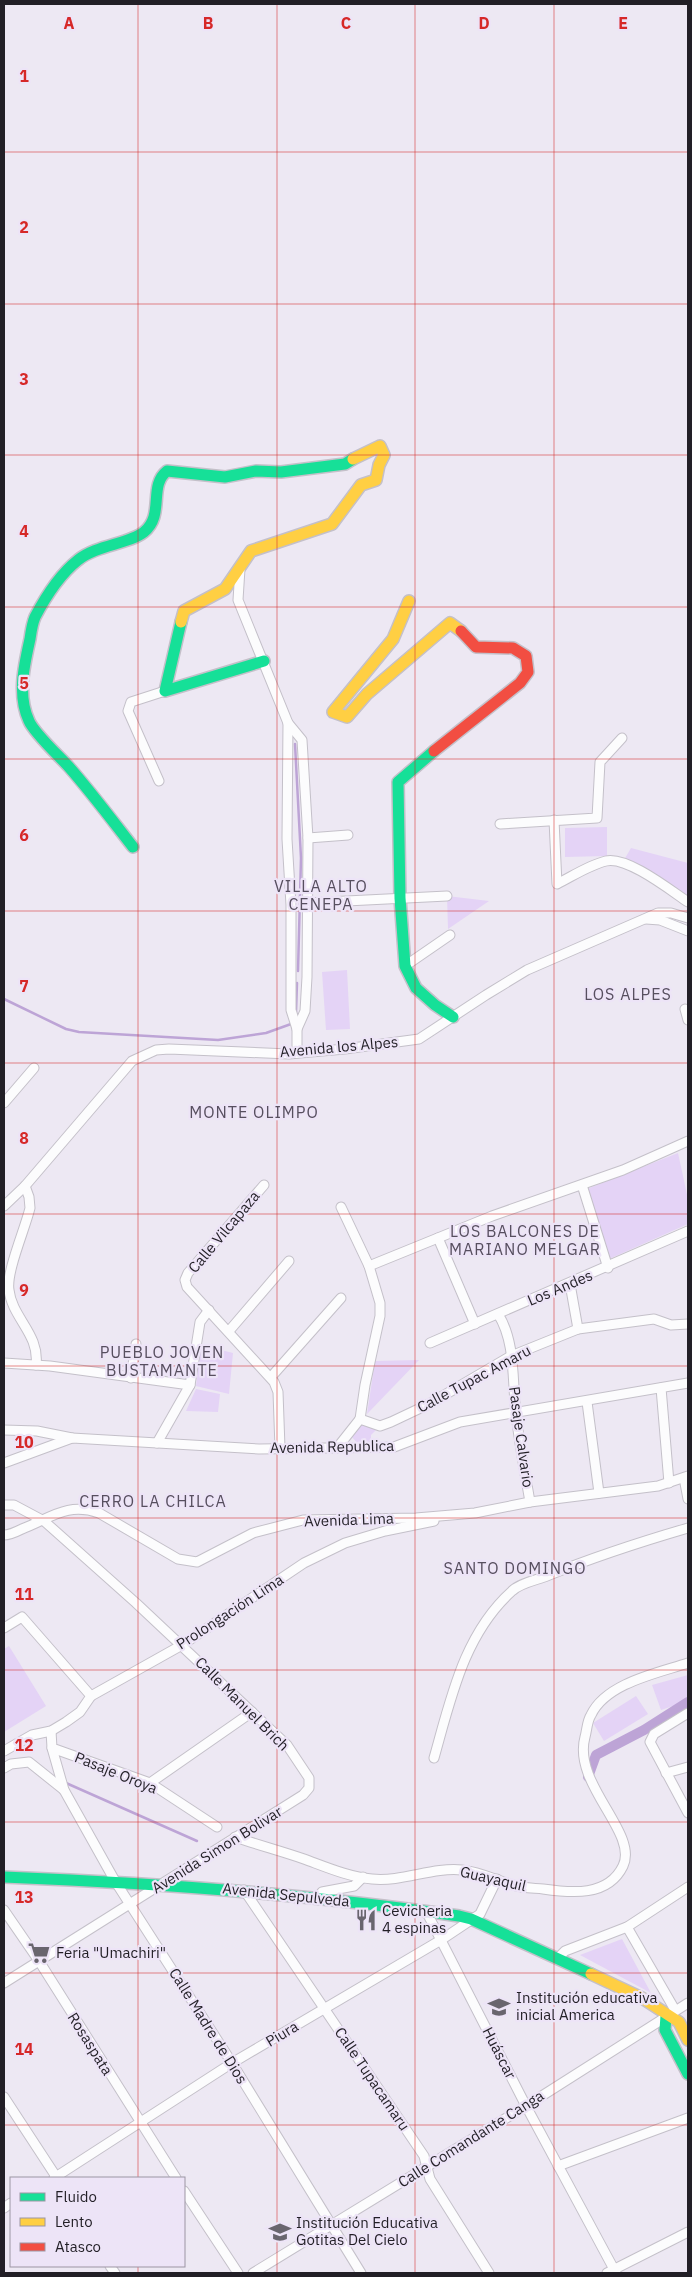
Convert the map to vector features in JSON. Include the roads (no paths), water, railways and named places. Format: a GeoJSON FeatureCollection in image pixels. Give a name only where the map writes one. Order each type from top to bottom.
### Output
{"type":"FeatureCollection","features":[{"type":"Feature","properties":{"kind":"street"},"geometry":{"type":"LineString","coordinates":[[134,848],[70,768],[30,723],[25,709],[22,676],[34,619],[57,580],[78,560],[88,554],[143,533],[150,527],[157,514],[157,482],[160,474],[167,471],[225,477],[256,471],[281,472],[345,464],[380,446],[384,455],[379,464],[376,480],[361,485],[332,524],[251,551],[225,590],[184,611],[165,691]]}},
{"type":"Feature","properties":{"kind":"street"},"geometry":{"type":"LineString","coordinates":[[240,566],[238,600],[288,722],[302,740],[308,838],[305,1011],[296,1026]]}},
{"type":"Feature","properties":{"kind":"street"},"geometry":{"type":"LineString","coordinates":[[409,601],[393,639],[364,677],[332,712],[347,717],[367,694],[450,624],[457,627],[476,647],[514,648],[526,656],[528,672],[520,683],[435,750],[398,782],[400,898],[405,966],[416,988],[435,1005],[453,1017]]}},
{"type":"Feature","properties":{"kind":"street"},"geometry":{"type":"LineString","coordinates":[[160,781],[128,711],[131,702],[264,661]]}},
{"type":"Feature","properties":{"kind":"street"},"geometry":{"type":"LineString","coordinates":[[288,722],[287,839],[290,904],[291,1014],[296,1026],[297,1053]]}},
{"type":"Feature","properties":{"kind":"street"},"geometry":{"type":"LineString","coordinates":[[500,824],[596,818],[600,762],[622,738]]}},
{"type":"Feature","properties":{"kind":"street"},"geometry":{"type":"LineString","coordinates":[[554,820],[557,884],[608,860],[635,868],[688,902]]}},
{"type":"Feature","properties":{"kind":"street"},"geometry":{"type":"LineString","coordinates":[[308,838],[348,835]]}},
{"type":"Feature","properties":{"kind":"street"},"geometry":{"type":"LineString","coordinates":[[306,903],[447,896]]}},
{"type":"Feature","properties":{"kind":"street","name":"Avenida los Alpes"},"geometry":{"type":"LineString","coordinates":[[6,1201],[25,1186],[132,1061],[143,1054],[169,1049],[297,1053],[346,1050],[419,1039],[527,970],[658,913],[671,913],[688,918]]}},
{"type":"Feature","properties":{"kind":"street"},"geometry":{"type":"LineString","coordinates":[[644,919],[660,920],[688,931]]}},
{"type":"Feature","properties":{"kind":"street"},"geometry":{"type":"LineString","coordinates":[[405,966],[450,935]]}},
{"type":"Feature","properties":{"kind":"street"},"geometry":{"type":"LineString","coordinates":[[685,1009],[688,1020]]}},
{"type":"Feature","properties":{"kind":"street"},"geometry":{"type":"LineString","coordinates":[[4,1103],[34,1068]]}},
{"type":"Feature","properties":{"kind":"street"},"geometry":{"type":"LineString","coordinates":[[369,1266],[492,1216],[623,1170],[688,1141]]}},
{"type":"Feature","properties":{"kind":"street","name":"Calle Vilcapaza"},"geometry":{"type":"LineString","coordinates":[[209,1310],[187,1287],[185,1280],[188,1272],[264,1185]]}},
{"type":"Feature","properties":{"kind":"street"},"geometry":{"type":"LineString","coordinates":[[582,1185],[608,1268]]}},
{"type":"Feature","properties":{"kind":"street"},"geometry":{"type":"LineString","coordinates":[[25,1186],[29,1196],[30,1208],[8,1286],[11,1300],[37,1348],[36,1365]]}},
{"type":"Feature","properties":{"kind":"street"},"geometry":{"type":"LineString","coordinates":[[337,1448],[360,1420],[365,1385],[380,1316],[380,1302],[369,1266],[341,1207]]}},
{"type":"Feature","properties":{"kind":"street","name":"Los Andes"},"geometry":{"type":"LineString","coordinates":[[430,1343],[608,1268],[688,1231]]}},
{"type":"Feature","properties":{"kind":"street"},"geometry":{"type":"LineString","coordinates":[[438,1238],[475,1324]]}},
{"type":"Feature","properties":{"kind":"street"},"geometry":{"type":"LineString","coordinates":[[228,1331],[289,1261]]}},
{"type":"Feature","properties":{"kind":"street"},"geometry":{"type":"LineString","coordinates":[[570,1284],[578,1329]]}},
{"type":"Feature","properties":{"kind":"street"},"geometry":{"type":"LineString","coordinates":[[271,1377],[341,1298]]}},
{"type":"Feature","properties":{"kind":"street"},"geometry":{"type":"LineString","coordinates":[[157,1442],[190,1386],[200,1322],[209,1310],[271,1377],[278,1392],[280,1448]]}},
{"type":"Feature","properties":{"kind":"street","name":"Pasaje Calvario"},"geometry":{"type":"LineString","coordinates":[[498,1314],[504,1324],[510,1356],[516,1413],[530,1502]]}},
{"type":"Feature","properties":{"kind":"street","name":"Calle Tupac Amaru"},"geometry":{"type":"LineString","coordinates":[[360,1420],[380,1426],[390,1422],[430,1404],[510,1356],[578,1329],[654,1319],[671,1325],[688,1324]]}},
{"type":"Feature","properties":{"kind":"street"},"geometry":{"type":"LineString","coordinates":[[131,1378],[136,1344]]}},
{"type":"Feature","properties":{"kind":"street"},"geometry":{"type":"LineString","coordinates":[[4,1363],[36,1365],[190,1386]]}},
{"type":"Feature","properties":{"kind":"street","name":"Avenida Republica"},"geometry":{"type":"LineString","coordinates":[[4,1463],[72,1438],[241,1448],[394,1447],[460,1422],[587,1402],[688,1383]]}},
{"type":"Feature","properties":{"kind":"street"},"geometry":{"type":"LineString","coordinates":[[661,1388],[669,1484]]}},
{"type":"Feature","properties":{"kind":"street"},"geometry":{"type":"LineString","coordinates":[[587,1402],[599,1493]]}},
{"type":"Feature","properties":{"kind":"street"},"geometry":{"type":"LineString","coordinates":[[4,1430],[37,1431],[72,1438]]}},
{"type":"Feature","properties":{"kind":"street"},"geometry":{"type":"LineString","coordinates":[[686,1477],[688,1500]]}},
{"type":"Feature","properties":{"kind":"street","name":"Avenida Lima"},"geometry":{"type":"LineString","coordinates":[[4,1535],[44,1521],[63,1510],[87,1509],[99,1513],[178,1559],[197,1562],[253,1533],[303,1520],[416,1518],[474,1513],[530,1502],[669,1484],[686,1477]]}},
{"type":"Feature","properties":{"kind":"street"},"geometry":{"type":"LineString","coordinates":[[4,1504],[14,1505],[44,1521]]}},
{"type":"Feature","properties":{"kind":"street","name":"Prolongación Lima"},"geometry":{"type":"LineString","coordinates":[[4,1751],[32,1735],[51,1731],[80,1712],[91,1696],[182,1645],[304,1563],[345,1543],[385,1531],[474,1513]]}},
{"type":"Feature","properties":{"kind":"street","name":"Calle Manuel Brich"},"geometry":{"type":"LineString","coordinates":[[44,1521],[182,1645],[287,1745],[309,1778],[309,1788],[303,1795]]}},
{"type":"Feature","properties":{"kind":"street"},"geometry":{"type":"LineString","coordinates":[[434,1758],[459,1672],[471,1645],[486,1618],[514,1589],[610,1551],[688,1528]]}},
{"type":"Feature","properties":{"kind":"street"},"geometry":{"type":"LineString","coordinates":[[4,1628],[22,1617],[91,1696]]}},
{"type":"Feature","properties":{"kind":"street","name":"Guayaquil"},"geometry":{"type":"LineString","coordinates":[[235,1838],[346,1874],[363,1877],[396,1880],[441,1870],[462,1870],[515,1886],[566,1893],[586,1893],[608,1882],[624,1864],[622,1838],[584,1768],[582,1748],[591,1715],[604,1698],[629,1682],[688,1663]]}},
{"type":"Feature","properties":{"kind":"street"},"geometry":{"type":"LineString","coordinates":[[150,1783],[252,1712]]}},
{"type":"Feature","properties":{"kind":"street"},"geometry":{"type":"LineString","coordinates":[[688,1713],[654,1734],[650,1742],[688,1813]]}},
{"type":"Feature","properties":{"kind":"street"},"geometry":{"type":"LineString","coordinates":[[51,1731],[52,1748]]}},
{"type":"Feature","properties":{"kind":"street","name":"Pasaje Oroya"},"geometry":{"type":"LineString","coordinates":[[52,1748],[150,1783],[217,1827]]}},
{"type":"Feature","properties":{"kind":"street","name":"Calle Madre de Dios"},"geometry":{"type":"LineString","coordinates":[[52,1748],[64,1790],[115,1880],[232,2063],[361,2273]]}},
{"type":"Feature","properties":{"kind":"street"},"geometry":{"type":"LineString","coordinates":[[4,1768],[10,1764],[29,1762],[64,1790]]}},
{"type":"Feature","properties":{"kind":"street"},"geometry":{"type":"LineString","coordinates":[[666,1773],[688,1767]]}},
{"type":"Feature","properties":{"kind":"street","name":"Avenida Simon Bolivar"},"geometry":{"type":"LineString","coordinates":[[4,1983],[165,1884],[303,1795]]}},
{"type":"Feature","properties":{"kind":"street","name":"Avenida Sepulveda"},"geometry":{"type":"LineString","coordinates":[[4,1877],[115,1880],[244,1890],[318,1897],[426,1911],[471,1919],[558,1958],[671,2013],[688,2040]]}},
{"type":"Feature","properties":{"kind":"street"},"geometry":{"type":"LineString","coordinates":[[318,1897],[322,1892],[354,1886],[363,1877]]}},
{"type":"Feature","properties":{"kind":"street","name":"Piura"},"geometry":{"type":"LineString","coordinates":[[58,2177],[232,2063],[441,1940],[480,1914],[497,1879]]}},
{"type":"Feature","properties":{"kind":"street"},"geometry":{"type":"LineString","coordinates":[[558,1958],[565,1951],[627,1927],[688,1888]]}},
{"type":"Feature","properties":{"kind":"street","name":"Calle Tupacamaru"},"geometry":{"type":"LineString","coordinates":[[244,1890],[424,2156],[430,2179],[489,2273]]}},
{"type":"Feature","properties":{"kind":"street","name":"Rosaspata"},"geometry":{"type":"LineString","coordinates":[[4,1910],[39,1961],[139,2123],[175,2177]]}},
{"type":"Feature","properties":{"kind":"street","name":"Huáscar"},"geometry":{"type":"LineString","coordinates":[[426,1911],[613,2272]]}},
{"type":"Feature","properties":{"kind":"street"},"geometry":{"type":"LineString","coordinates":[[627,1927],[671,2013],[665,2030],[687,2067]]}},
{"type":"Feature","properties":{"kind":"street","name":"Calle Comandante Canga"},"geometry":{"type":"LineString","coordinates":[[252,2273],[526,2106],[688,2003]]}},
{"type":"Feature","properties":{"kind":"street"},"geometry":{"type":"LineString","coordinates":[[4,2097],[55,2177]]}},
{"type":"Feature","properties":{"kind":"street"},"geometry":{"type":"LineString","coordinates":[[558,2166],[688,2118]]}},
{"type":"Feature","properties":{"kind":"street"},"geometry":{"type":"LineString","coordinates":[[185,2193],[238,2273]]}},
{"type":"Feature","properties":{"kind":"street"},"geometry":{"type":"LineString","coordinates":[[613,2272],[688,2232]]}},
{"type":"Feature","properties":{"kind":"waterway"},"geometry":{"type":"LineString","coordinates":[[295,744],[301,858],[298,971]]}},
{"type":"Feature","properties":{"kind":"waterway"},"geometry":{"type":"LineString","coordinates":[[296,1012],[297,983]]}},
{"type":"Feature","properties":{"kind":"waterway"},"geometry":{"type":"LineString","coordinates":[[4,999],[66,1029],[79,1032],[218,1040],[266,1033],[291,1024]]}},
{"type":"Feature","properties":{"kind":"waterway"},"geometry":{"type":"LineString","coordinates":[[588,1777],[596,1755],[644,1730],[688,1702]]}},
{"type":"Feature","properties":{"kind":"waterway"},"geometry":{"type":"LineString","coordinates":[[66,1783],[197,1841]]}},
{"type":"Feature","properties":{"kind":"place","name":"Cevicheria 4 espinas"},"geometry":{"type":"Point","coordinates":[366,1920]}},
{"type":"Feature","properties":{"kind":"place","name":"Feria \"Umachiri\""},"geometry":{"type":"Point","coordinates":[39,1953]}},
{"type":"Feature","properties":{"kind":"place","name":"Institución educativa inicial America"},"geometry":{"type":"Point","coordinates":[499,2007]}},
{"type":"Feature","properties":{"kind":"place","name":"Institución Educativa Gotitas Del Cielo"},"geometry":{"type":"Point","coordinates":[280,2232]}},
{"type":"Feature","properties":{"kind":"district","name":"VILLA ALTO CENEPA"},"geometry":{"type":"Point","coordinates":[321,895]}},
{"type":"Feature","properties":{"kind":"district","name":"LOS ALPES"},"geometry":{"type":"Point","coordinates":[628,994]}},
{"type":"Feature","properties":{"kind":"district","name":"MONTE OLIMPO"},"geometry":{"type":"Point","coordinates":[254,1112]}},
{"type":"Feature","properties":{"kind":"district","name":"LOS BALCONES DE MARIANO MELGAR"},"geometry":{"type":"Point","coordinates":[525,1240]}},
{"type":"Feature","properties":{"kind":"district","name":"PUEBLO JOVEN BUSTAMANTE"},"geometry":{"type":"Point","coordinates":[162,1361]}},
{"type":"Feature","properties":{"kind":"district","name":"CERRO LA CHILCA"},"geometry":{"type":"Point","coordinates":[153,1501]}},
{"type":"Feature","properties":{"kind":"district","name":"SANTO DOMINGO"},"geometry":{"type":"Point","coordinates":[515,1568]}}]}
